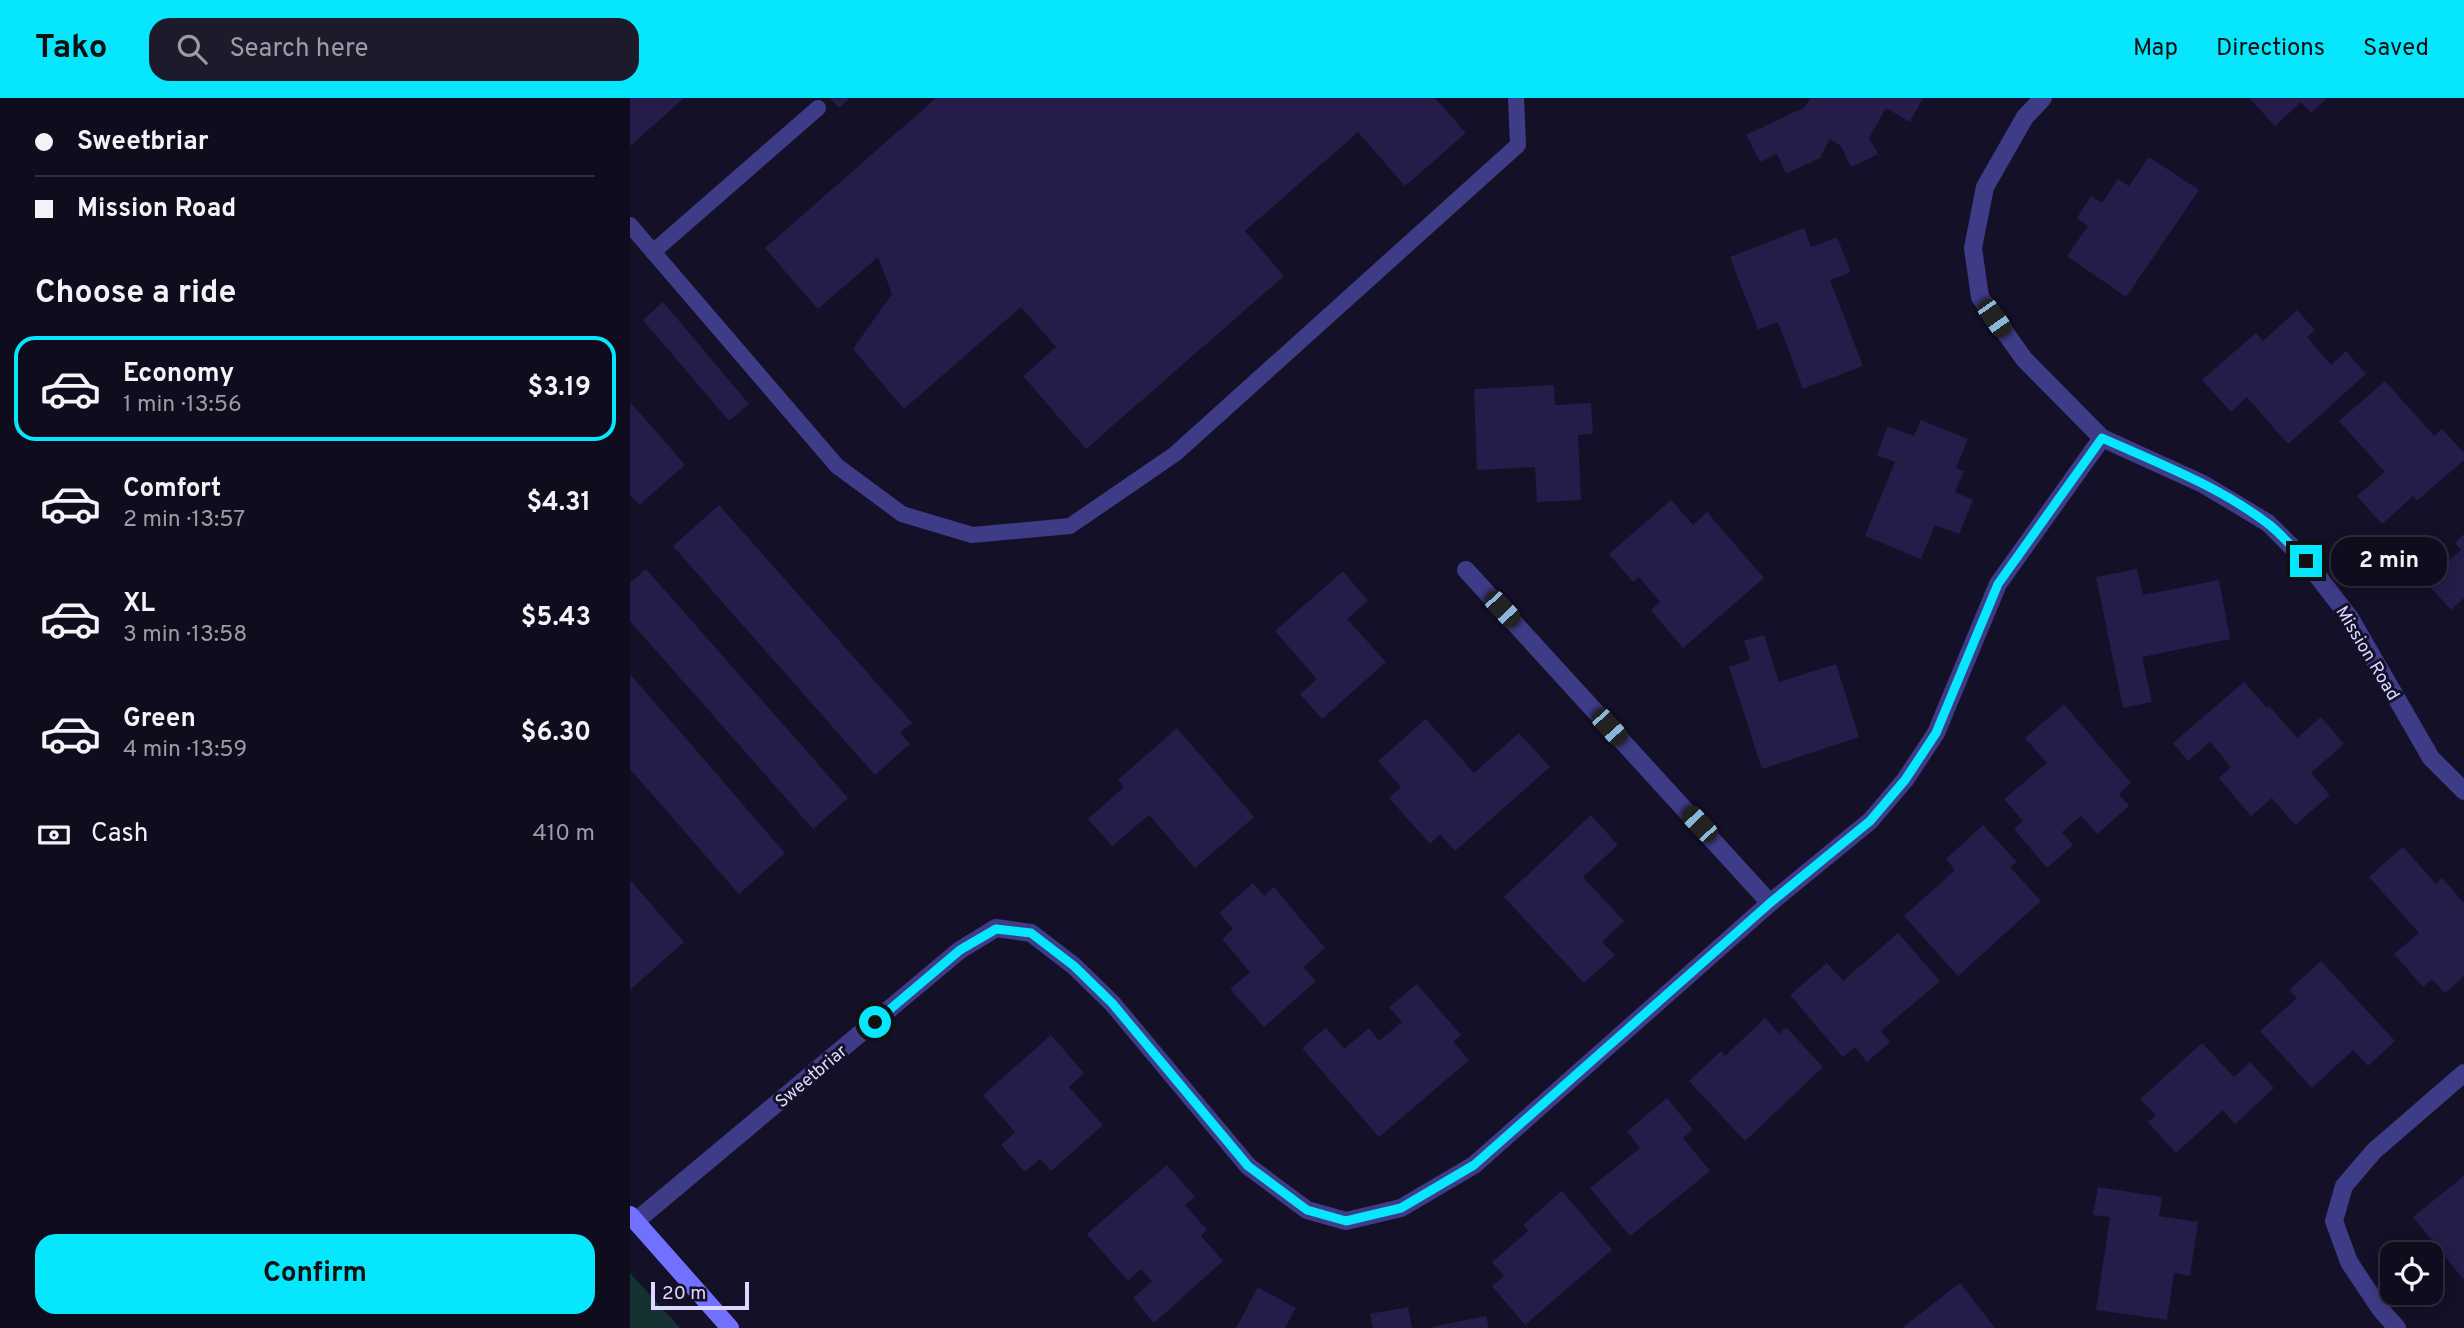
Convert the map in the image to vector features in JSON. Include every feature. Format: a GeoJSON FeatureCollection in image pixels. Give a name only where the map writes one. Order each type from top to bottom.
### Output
{"type":"FeatureCollection","features":[{"type":"Feature","properties":{"kind":"street","name":"Mission Road"},"geometry":{"type":"LineString","coordinates":[[2043,98],[2025,117],[1985,187],[1973,248],[1980,297],[2024,359],[2102,438],[2203,484],[2268,523],[2306,561],[2350,618],[2431,758],[2464,791]]}},
{"type":"Feature","properties":{"kind":"street","name":"Sweetbriar"},"geometry":{"type":"LineString","coordinates":[[633,1218],[960,950],[996,929],[1031,933],[1074,966],[1112,1003],[1248,1166],[1307,1210],[1346,1221],[1401,1208],[1474,1165],[1770,903],[1870,821],[1905,780],[1936,733],[1998,584],[2102,438]]}},
{"type":"Feature","properties":{"kind":"street"},"geometry":{"type":"LineString","coordinates":[[1466,570],[1770,903]]}},
{"type":"Feature","properties":{"kind":"street"},"geometry":{"type":"LineString","coordinates":[[2396,1328],[2349,1262],[2334,1221],[2344,1186],[2374,1151],[2464,1073]]}},
{"type":"Feature","properties":{"kind":"street"},"geometry":{"type":"LineString","coordinates":[[633,1218],[730,1328]]}},
{"type":"Feature","properties":{"kind":"lane"},"geometry":{"type":"LineString","coordinates":[[630,225],[837,466],[902,514],[972,536],[1070,526],[1175,454],[1518,145],[1516,98]]}},
{"type":"Feature","properties":{"kind":"lane"},"geometry":{"type":"LineString","coordinates":[[653,252],[818,108]]}},
{"type":"Feature","properties":{"kind":"green space"},"geometry":{"type":"Polygon","coordinates":[[[630,1273],[680,1328],[630,1328],[630,1273]]]}},
{"type":"Feature","properties":{"kind":"building"},"geometry":{"type":"Polygon","coordinates":[[[630,98],[684,98],[630,146],[630,98]]]}},
{"type":"Feature","properties":{"kind":"building"},"geometry":{"type":"Polygon","coordinates":[[[830,98],[850,98],[839,108],[830,98]]]}},
{"type":"Feature","properties":{"kind":"building"},"geometry":{"type":"Polygon","coordinates":[[[936,98],[1435,98],[1466,133],[1405,186],[1358,132],[1245,231],[1284,276],[1086,449],[1023,376],[1056,347],[1021,307],[904,409],[853,349],[892,294],[878,257],[818,309],[765,248],[936,98]]]}},
{"type":"Feature","properties":{"kind":"building"},"geometry":{"type":"Polygon","coordinates":[[[1810,98],[1923,98],[1910,122],[1886,108],[1869,138],[1878,154],[1851,167],[1841,146],[1830,139],[1820,158],[1786,174],[1777,154],[1760,162],[1746,135],[1805,107],[1810,98]]]}},
{"type":"Feature","properties":{"kind":"building"},"geometry":{"type":"Polygon","coordinates":[[[2249,98],[2327,98],[2311,113],[2301,102],[2275,126],[2249,98]]]}},
{"type":"Feature","properties":{"kind":"building"},"geometry":{"type":"Polygon","coordinates":[[[2149,157],[2199,190],[2126,297],[2067,256],[2088,226],[2077,218],[2091,196],[2102,203],[2118,179],[2129,186],[2149,157]]]}},
{"type":"Feature","properties":{"kind":"building"},"geometry":{"type":"Polygon","coordinates":[[[1804,228],[1811,247],[1837,237],[1851,272],[1830,280],[1863,366],[1803,389],[1778,322],[1758,330],[1730,257],[1804,228]]]}},
{"type":"Feature","properties":{"kind":"building"},"geometry":{"type":"Polygon","coordinates":[[[663,302],[749,404],[729,421],[643,320],[663,302]]]}},
{"type":"Feature","properties":{"kind":"building"},"geometry":{"type":"Polygon","coordinates":[[[2297,310],[2315,330],[2307,337],[2331,365],[2346,351],[2366,374],[2288,444],[2247,397],[2231,412],[2202,380],[2256,333],[2263,341],[2297,310]]]}},
{"type":"Feature","properties":{"kind":"building"},"geometry":{"type":"Polygon","coordinates":[[[2385,381],[2434,436],[2442,429],[2464,453],[2464,460],[2417,501],[2413,496],[2382,524],[2357,496],[2385,472],[2339,421],[2385,381]]]}},
{"type":"Feature","properties":{"kind":"building"},"geometry":{"type":"Polygon","coordinates":[[[1554,385],[1555,405],[1591,403],[1593,434],[1578,435],[1581,500],[1537,502],[1535,467],[1477,470],[1474,389],[1554,385]]]}},
{"type":"Feature","properties":{"kind":"building"},"geometry":{"type":"Polygon","coordinates":[[[630,402],[685,465],[639,505],[630,495],[630,402]]]}},
{"type":"Feature","properties":{"kind":"building"},"geometry":{"type":"Polygon","coordinates":[[[1921,420],[1968,439],[1956,468],[1964,471],[1955,492],[1973,500],[1959,534],[1935,525],[1921,559],[1865,536],[1895,462],[1877,455],[1888,426],[1914,436],[1921,420]]]}},
{"type":"Feature","properties":{"kind":"building"},"geometry":{"type":"Polygon","coordinates":[[[1671,500],[1693,525],[1707,512],[1764,578],[1683,648],[1651,610],[1660,602],[1639,577],[1633,582],[1609,554],[1671,500]]]}},
{"type":"Feature","properties":{"kind":"building"},"geometry":{"type":"Polygon","coordinates":[[[719,505],[912,723],[900,733],[910,744],[875,775],[673,546],[719,505]]]}},
{"type":"Feature","properties":{"kind":"building"},"geometry":{"type":"Polygon","coordinates":[[[2464,534],[2464,598],[2451,610],[2425,581],[2461,550],[2455,543],[2464,534]]]}},
{"type":"Feature","properties":{"kind":"building"},"geometry":{"type":"Polygon","coordinates":[[[646,569],[848,798],[813,829],[630,621],[630,583],[646,569]]]}},
{"type":"Feature","properties":{"kind":"building"},"geometry":{"type":"Polygon","coordinates":[[[2137,569],[2143,595],[2219,580],[2230,639],[2142,657],[2152,702],[2123,708],[2096,577],[2137,569]]]}},
{"type":"Feature","properties":{"kind":"building"},"geometry":{"type":"Polygon","coordinates":[[[1343,571],[1368,601],[1347,619],[1386,662],[1322,719],[1300,694],[1317,679],[1275,631],[1343,571]]]}},
{"type":"Feature","properties":{"kind":"building"},"geometry":{"type":"Polygon","coordinates":[[[1764,635],[1779,682],[1836,664],[1859,737],[1762,769],[1729,667],[1750,660],[1744,641],[1764,635]]]}},
{"type":"Feature","properties":{"kind":"building"},"geometry":{"type":"Polygon","coordinates":[[[630,674],[785,853],[739,894],[630,769],[630,674]]]}},
{"type":"Feature","properties":{"kind":"building"},"geometry":{"type":"Polygon","coordinates":[[[2244,682],[2297,738],[2321,717],[2344,744],[2311,773],[2330,795],[2295,825],[2272,798],[2251,816],[2219,778],[2231,767],[2210,742],[2188,761],[2173,743],[2244,682]]]}},
{"type":"Feature","properties":{"kind":"building"},"geometry":{"type":"Polygon","coordinates":[[[2064,704],[2131,783],[2119,794],[2129,806],[2097,834],[2081,816],[2062,832],[2073,845],[2047,868],[2014,829],[2023,821],[2004,799],[2047,763],[2025,738],[2064,704]]]}},
{"type":"Feature","properties":{"kind":"building"},"geometry":{"type":"Polygon","coordinates":[[[1426,719],[1474,773],[1519,733],[1550,767],[1455,851],[1440,834],[1430,844],[1389,798],[1401,787],[1378,761],[1426,719]]]}},
{"type":"Feature","properties":{"kind":"building"},"geometry":{"type":"Polygon","coordinates":[[[1177,728],[1254,817],[1195,868],[1149,815],[1112,846],[1088,819],[1124,787],[1118,780],[1177,728]]]}},
{"type":"Feature","properties":{"kind":"building"},"geometry":{"type":"Polygon","coordinates":[[[1591,815],[1618,845],[1583,877],[1624,921],[1602,942],[1615,955],[1584,983],[1504,897],[1591,815]]]}},
{"type":"Feature","properties":{"kind":"building"},"geometry":{"type":"Polygon","coordinates":[[[1983,825],[2017,862],[2010,867],[2041,901],[1958,976],[1904,916],[1955,870],[1946,859],[1983,825]]]}},
{"type":"Feature","properties":{"kind":"building"},"geometry":{"type":"Polygon","coordinates":[[[2403,847],[2436,884],[2442,878],[2464,903],[2464,976],[2445,993],[2432,979],[2423,987],[2394,954],[2419,933],[2369,877],[2403,847]]]}},
{"type":"Feature","properties":{"kind":"building"},"geometry":{"type":"Polygon","coordinates":[[[630,880],[684,942],[630,990],[630,880]]]}},
{"type":"Feature","properties":{"kind":"building"},"geometry":{"type":"Polygon","coordinates":[[[1253,883],[1264,896],[1274,887],[1325,948],[1303,967],[1316,981],[1264,1027],[1230,989],[1250,972],[1222,939],[1233,929],[1219,913],[1253,883]]]}},
{"type":"Feature","properties":{"kind":"building"},"geometry":{"type":"Polygon","coordinates":[[[1898,933],[1940,981],[1881,1031],[1890,1042],[1867,1062],[1855,1047],[1843,1057],[1790,995],[1827,963],[1843,981],[1898,933]]]}},
{"type":"Feature","properties":{"kind":"building"},"geometry":{"type":"Polygon","coordinates":[[[2321,961],[2395,1041],[2368,1066],[2353,1050],[2312,1088],[2260,1031],[2297,998],[2289,990],[2321,961]]]}},
{"type":"Feature","properties":{"kind":"building"},"geometry":{"type":"Polygon","coordinates":[[[1417,984],[1461,1035],[1453,1042],[1469,1060],[1379,1137],[1302,1048],[1326,1028],[1344,1049],[1369,1028],[1379,1041],[1402,1022],[1389,1007],[1417,984]]]}},
{"type":"Feature","properties":{"kind":"building"},"geometry":{"type":"Polygon","coordinates":[[[1765,1018],[1779,1034],[1786,1027],[1823,1067],[1745,1141],[1689,1081],[1721,1051],[1725,1056],[1765,1018]]]}},
{"type":"Feature","properties":{"kind":"building"},"geometry":{"type":"Polygon","coordinates":[[[1051,1035],[1084,1073],[1069,1087],[1103,1125],[1051,1171],[1040,1159],[1025,1172],[1001,1145],[1015,1132],[983,1095],[1051,1035]]]}},
{"type":"Feature","properties":{"kind":"building"},"geometry":{"type":"Polygon","coordinates":[[[2202,1043],[2234,1077],[2250,1062],[2274,1088],[2235,1124],[2223,1110],[2176,1153],[2148,1122],[2156,1115],[2140,1099],[2202,1043]]]}},
{"type":"Feature","properties":{"kind":"building"},"geometry":{"type":"Polygon","coordinates":[[[1667,1098],[1693,1130],[1683,1138],[1710,1171],[1630,1236],[1590,1188],[1640,1148],[1627,1131],[1667,1098]]]}},
{"type":"Feature","properties":{"kind":"building"},"geometry":{"type":"Polygon","coordinates":[[[1167,1165],[1195,1197],[1185,1205],[1207,1230],[1201,1236],[1223,1261],[1154,1323],[1133,1298],[1152,1281],[1141,1269],[1128,1281],[1087,1234],[1167,1165]]]}},
{"type":"Feature","properties":{"kind":"building"},"geometry":{"type":"Polygon","coordinates":[[[2464,1176],[2464,1280],[2443,1254],[2443,1242],[2433,1242],[2413,1217],[2464,1176]]]}},
{"type":"Feature","properties":{"kind":"building"},"geometry":{"type":"Polygon","coordinates":[[[2098,1187],[2162,1197],[2159,1216],[2198,1222],[2190,1276],[2174,1273],[2167,1320],[2096,1310],[2110,1217],[2093,1215],[2098,1187]]]}},
{"type":"Feature","properties":{"kind":"building"},"geometry":{"type":"Polygon","coordinates":[[[1562,1191],[1612,1250],[1525,1325],[1492,1286],[1504,1276],[1492,1262],[1528,1231],[1523,1225],[1562,1191]]]}},
{"type":"Feature","properties":{"kind":"building"},"geometry":{"type":"Polygon","coordinates":[[[1960,1283],[1995,1328],[1902,1328],[1960,1283]]]}},
{"type":"Feature","properties":{"kind":"building"},"geometry":{"type":"Polygon","coordinates":[[[1258,1287],[1296,1308],[1285,1328],[1236,1328],[1258,1287]]]}},
{"type":"Feature","properties":{"kind":"building"},"geometry":{"type":"Polygon","coordinates":[[[1408,1307],[1412,1328],[1373,1328],[1370,1314],[1408,1307]]]}},
{"type":"Feature","properties":{"kind":"building"},"geometry":{"type":"Polygon","coordinates":[[[1486,1316],[1489,1328],[1431,1327],[1486,1316]]]}},
{"type":"Feature","properties":{"kind":"route"},"geometry":{"type":"LineString","coordinates":[[875,1022],[960,950],[996,929],[1031,933],[1074,966],[1112,1003],[1248,1166],[1307,1210],[1346,1221],[1401,1208],[1474,1165],[1770,903],[1870,821],[1905,780],[1936,733],[1998,584],[2102,438],[2203,484],[2268,523],[2306,561]]}}]}
